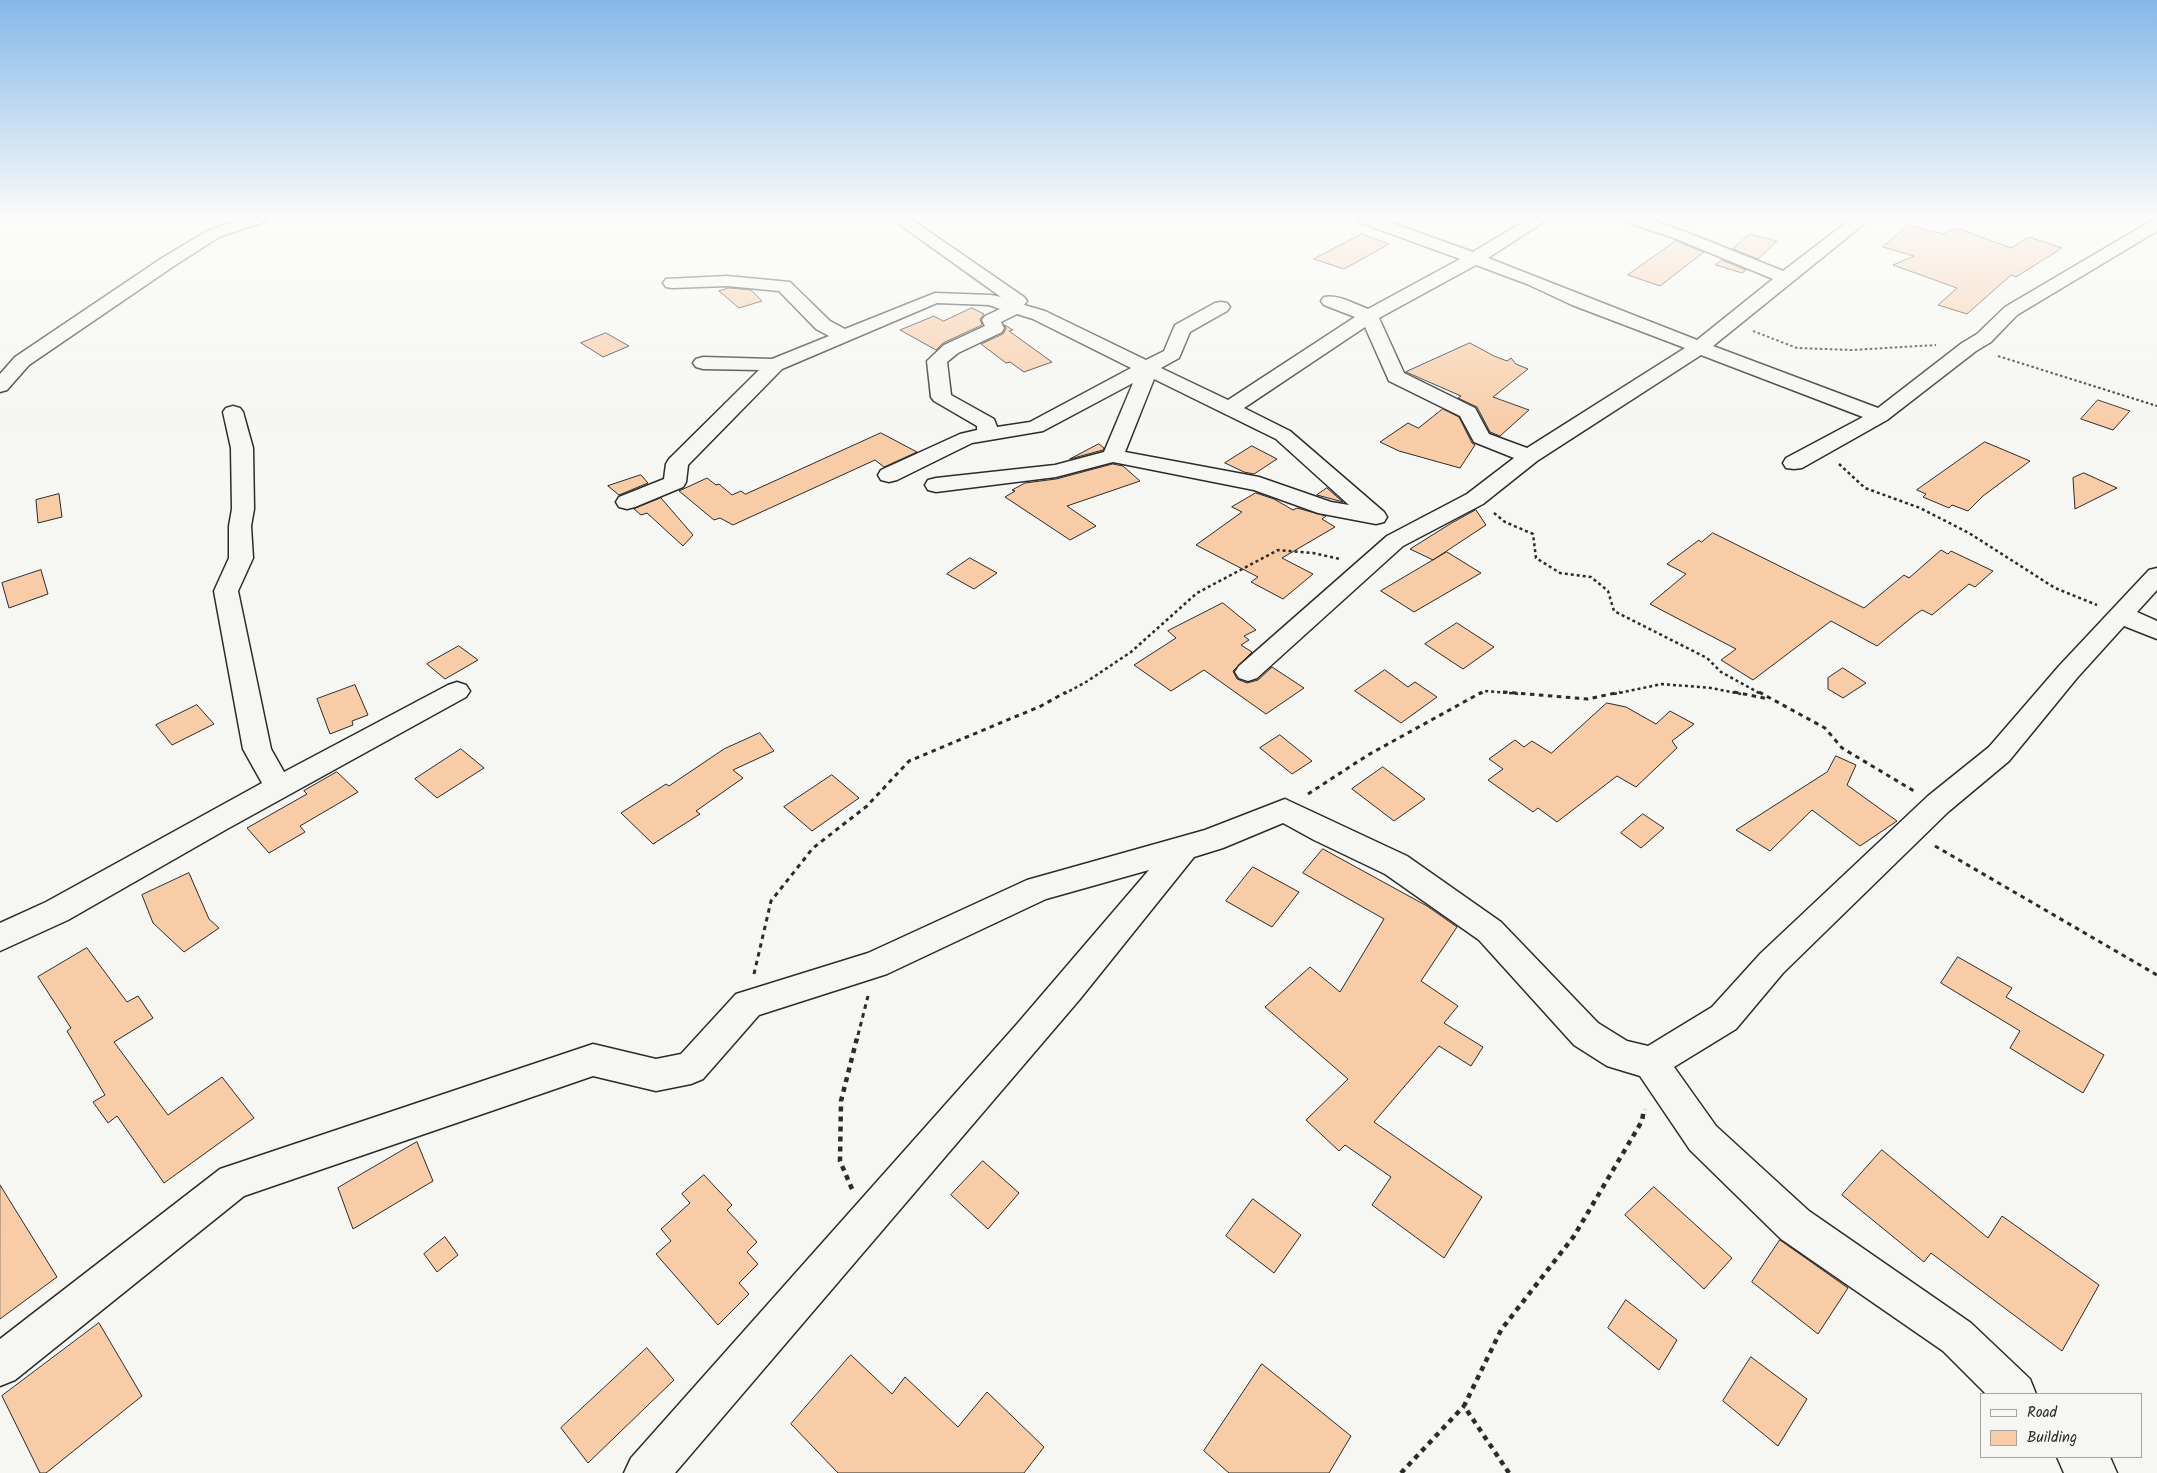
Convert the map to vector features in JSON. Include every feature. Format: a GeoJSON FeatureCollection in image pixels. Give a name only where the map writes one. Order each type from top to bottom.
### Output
{"type":"FeatureCollection","features":[{"type":"Feature","properties":{"kind":"street"},"geometry":{"type":"LineString","coordinates":[[0,386],[22,360],[130,288]]}},
{"type":"Feature","properties":{"kind":"street"},"geometry":{"type":"LineString","coordinates":[[786,288],[823,325],[844,336]]}},
{"type":"Feature","properties":{"kind":"street"},"geometry":{"type":"LineString","coordinates":[[628,502],[675,482],[677,464],[775,365],[935,298],[953,288]]}},
{"type":"Feature","properties":{"kind":"street"},"geometry":{"type":"LineString","coordinates":[[997,288],[1039,314],[1282,435],[1374,516]]}},
{"type":"Feature","properties":{"kind":"street"},"geometry":{"type":"LineString","coordinates":[[1228,409],[1369,316],[1421,288]]}},
{"type":"Feature","properties":{"kind":"street"},"geometry":{"type":"LineString","coordinates":[[1549,288],[1578,302],[1880,416]]}},
{"type":"Feature","properties":{"kind":"street"},"geometry":{"type":"LineString","coordinates":[[1248,672],[1395,541],[1475,499],[1529,456],[1700,348],[1773,288]]}},
{"type":"Feature","properties":{"kind":"street"},"geometry":{"type":"LineString","coordinates":[[1794,463],[1880,416],[1969,347],[1984,338],[2010,311],[2049,288]]}},
{"type":"Feature","properties":{"kind":"street"},"geometry":{"type":"LineString","coordinates":[[935,298],[991,300],[1039,314]]}},
{"type":"Feature","properties":{"kind":"street"},"geometry":{"type":"LineString","coordinates":[[1330,301],[1369,316],[1396,377],[1468,412],[1481,438],[1529,456]]}},
{"type":"Feature","properties":{"kind":"street"},"geometry":{"type":"LineString","coordinates":[[987,436],[987,424],[949,403],[942,397],[937,361],[951,349],[995,328],[991,320],[1015,308]]}},
{"type":"Feature","properties":{"kind":"street"},"geometry":{"type":"LineString","coordinates":[[889,475],[967,438],[1036,427],[1172,354],[1182,328],[1221,308]]}},
{"type":"Feature","properties":{"kind":"street"},"geometry":{"type":"LineString","coordinates":[[703,363],[775,365]]}},
{"type":"Feature","properties":{"kind":"street"},"geometry":{"type":"LineString","coordinates":[[1113,456],[1149,368]]}},
{"type":"Feature","properties":{"kind":"street"},"geometry":{"type":"LineString","coordinates":[[233,412],[242,448],[243,509],[240,526],[242,558],[226,591],[257,749],[278,788]]}},
{"type":"Feature","properties":{"kind":"street"},"geometry":{"type":"LineString","coordinates":[[936,485],[1056,471],[1113,456],[1259,484],[1326,508],[1374,516],[1411,531]]}},
{"type":"Feature","properties":{"kind":"street"},"geometry":{"type":"LineString","coordinates":[[1651,1063],[1724,1018],[1772,963],[1938,804],[1999,754],[2068,672],[2157,575]]}},
{"type":"Feature","properties":{"kind":"street"},"geometry":{"type":"LineString","coordinates":[[2121,615],[2157,631]]}},
{"type":"Feature","properties":{"kind":"street"},"geometry":{"type":"LineString","coordinates":[[0,938],[57,912],[278,788],[457,691]]}},
{"type":"Feature","properties":{"kind":"street"},"geometry":{"type":"LineString","coordinates":[[0,1365],[233,1182],[593,1060],[656,1075],[691,1068],[748,1004],[876,964],[1038,889],[1212,840],[1285,810],[1324,832],[1396,865],[1490,931],[1586,1034],[1619,1054],[1651,1063],[1703,1138],[1795,1225],[1956,1337],[2014,1393]]}},
{"type":"Feature","properties":{"kind":"street"},"geometry":{"type":"LineString","coordinates":[[646,1473],[703,1412],[865,1221],[1121,928],[1183,849]]}},
{"type":"Feature","properties":{"kind":"street"},"geometry":{"type":"LineString","coordinates":[[2079,1458],[2095,1473]]}},
{"type":"Feature","properties":{"kind":"path"},"geometry":{"type":"LineString","coordinates":[[1821,448],[1865,488],[1920,508],[1970,533],[2055,588],[2121,615]]}},
{"type":"Feature","properties":{"kind":"path"},"geometry":{"type":"LineString","coordinates":[[1475,499],[1505,522],[1533,534],[1536,558],[1560,573],[1590,577],[1608,591],[1614,611],[1707,658],[1721,672],[1825,728],[1842,748],[1938,804]]}},
{"type":"Feature","properties":{"kind":"path"},"geometry":{"type":"LineString","coordinates":[[748,1004],[771,901],[812,848],[867,806],[909,761],[1041,706],[1086,682],[1131,652],[1197,593],[1278,550],[1313,553],[1369,565]]}},
{"type":"Feature","properties":{"kind":"path"},"geometry":{"type":"LineString","coordinates":[[1285,810],[1368,756],[1485,691],[1588,699],[1662,684],[1711,688],[1772,699]]}},
{"type":"Feature","properties":{"kind":"path"},"geometry":{"type":"LineString","coordinates":[[1910,832],[2157,975]]}},
{"type":"Feature","properties":{"kind":"path"},"geometry":{"type":"LineString","coordinates":[[865,1221],[840,1161],[840,1101],[876,964]]}},
{"type":"Feature","properties":{"kind":"path"},"geometry":{"type":"LineString","coordinates":[[1400,1473],[1464,1406],[1501,1330],[1574,1236],[1642,1121],[1651,1063]]}},
{"type":"Feature","properties":{"kind":"path"},"geometry":{"type":"LineString","coordinates":[[1464,1406],[1509,1473]]}},
{"type":"Feature","properties":{"kind":"building"},"geometry":{"type":"Polygon","coordinates":[[[730,288],[751,290],[762,301],[739,308],[719,291],[730,288]]]}},
{"type":"Feature","properties":{"kind":"building"},"geometry":{"type":"Polygon","coordinates":[[[1957,288],[1997,288],[1967,314],[1938,305],[1957,288]]]}},
{"type":"Feature","properties":{"kind":"building"},"geometry":{"type":"Polygon","coordinates":[[[972,308],[984,314],[980,319],[982,325],[943,343],[936,350],[900,330],[934,316],[943,321],[972,308]]]}},
{"type":"Feature","properties":{"kind":"building"},"geometry":{"type":"Polygon","coordinates":[[[1005,325],[1013,330],[1009,331],[1052,362],[1024,372],[1010,362],[1006,363],[981,344],[1003,334],[1006,329],[1005,325]]]}},
{"type":"Feature","properties":{"kind":"building"},"geometry":{"type":"Polygon","coordinates":[[[606,333],[629,346],[603,357],[581,343],[606,333]]]}},
{"type":"Feature","properties":{"kind":"building"},"geometry":{"type":"Polygon","coordinates":[[[1470,343],[1507,361],[1511,358],[1516,364],[1528,369],[1493,397],[1529,410],[1500,436],[1490,432],[1477,407],[1458,398],[1461,396],[1406,372],[1470,343]]]}},
{"type":"Feature","properties":{"kind":"building"},"geometry":{"type":"Polygon","coordinates":[[[2098,400],[2130,411],[2113,430],[2081,419],[2098,400]]]}},
{"type":"Feature","properties":{"kind":"building"},"geometry":{"type":"Polygon","coordinates":[[[1443,409],[1459,417],[1472,443],[1475,445],[1460,468],[1399,451],[1380,442],[1408,423],[1418,428],[1443,409]]]}},
{"type":"Feature","properties":{"kind":"building"},"geometry":{"type":"Polygon","coordinates":[[[881,433],[917,452],[884,467],[875,460],[733,525],[720,518],[714,520],[679,491],[707,478],[716,485],[719,484],[732,495],[741,491],[745,494],[881,433]]]}},
{"type":"Feature","properties":{"kind":"building"},"geometry":{"type":"Polygon","coordinates":[[[1985,442],[2030,461],[1983,496],[1968,511],[1952,505],[1949,508],[1923,497],[1926,494],[1917,490],[1985,442]]]}},
{"type":"Feature","properties":{"kind":"building"},"geometry":{"type":"Polygon","coordinates":[[[1099,444],[1104,448],[1103,450],[1070,459],[1099,444]]]}},
{"type":"Feature","properties":{"kind":"building"},"geometry":{"type":"Polygon","coordinates":[[[1252,446],[1277,459],[1254,474],[1244,472],[1225,463],[1252,446]]]}},
{"type":"Feature","properties":{"kind":"building"},"geometry":{"type":"Polygon","coordinates":[[[1113,464],[1123,466],[1140,481],[1067,506],[1096,526],[1070,540],[1005,497],[1015,491],[1012,490],[1025,483],[1056,479],[1113,464]]]}},
{"type":"Feature","properties":{"kind":"building"},"geometry":{"type":"Polygon","coordinates":[[[2084,473],[2117,488],[2075,509],[2073,478],[2084,473]]]}},
{"type":"Feature","properties":{"kind":"building"},"geometry":{"type":"Polygon","coordinates":[[[641,475],[648,483],[619,495],[608,486],[641,475]]]}},
{"type":"Feature","properties":{"kind":"building"},"geometry":{"type":"Polygon","coordinates":[[[1327,488],[1343,502],[1317,495],[1327,488]]]}},
{"type":"Feature","properties":{"kind":"building"},"geometry":{"type":"Polygon","coordinates":[[[1256,493],[1274,499],[1293,510],[1297,508],[1326,516],[1322,519],[1335,527],[1282,558],[1313,574],[1283,599],[1251,582],[1258,577],[1196,545],[1242,512],[1232,507],[1256,493]]]}},
{"type":"Feature","properties":{"kind":"building"},"geometry":{"type":"Polygon","coordinates":[[[59,494],[62,517],[38,523],[36,500],[59,494]]]}},
{"type":"Feature","properties":{"kind":"building"},"geometry":{"type":"Polygon","coordinates":[[[661,498],[693,535],[683,546],[647,513],[641,515],[634,509],[661,498]]]}},
{"type":"Feature","properties":{"kind":"building"},"geometry":{"type":"Polygon","coordinates":[[[1476,510],[1486,525],[1433,560],[1410,549],[1450,524],[1476,510]]]}},
{"type":"Feature","properties":{"kind":"building"},"geometry":{"type":"Polygon","coordinates":[[[1713,533],[1864,608],[1904,575],[1909,578],[1941,550],[1948,554],[1951,551],[1993,571],[1975,587],[1969,584],[1932,615],[1922,610],[1877,646],[1831,621],[1753,680],[1721,660],[1736,649],[1650,604],[1686,574],[1667,564],[1699,540],[1701,542],[1713,533]]]}},
{"type":"Feature","properties":{"kind":"building"},"geometry":{"type":"Polygon","coordinates":[[[1447,552],[1481,573],[1414,612],[1381,591],[1447,552]]]}},
{"type":"Feature","properties":{"kind":"building"},"geometry":{"type":"Polygon","coordinates":[[[970,558],[997,573],[974,589],[947,574],[970,558]]]}},
{"type":"Feature","properties":{"kind":"building"},"geometry":{"type":"Polygon","coordinates":[[[41,570],[48,594],[9,608],[2,583],[41,570]]]}},
{"type":"Feature","properties":{"kind":"building"},"geometry":{"type":"Polygon","coordinates":[[[1223,603],[1256,630],[1244,636],[1249,640],[1241,645],[1252,652],[1233,671],[1237,679],[1247,683],[1258,680],[1272,667],[1304,688],[1266,714],[1204,670],[1171,691],[1134,665],[1176,638],[1168,631],[1223,603]]]}},
{"type":"Feature","properties":{"kind":"building"},"geometry":{"type":"Polygon","coordinates":[[[1457,623],[1494,647],[1463,669],[1425,644],[1457,623]]]}},
{"type":"Feature","properties":{"kind":"building"},"geometry":{"type":"Polygon","coordinates":[[[459,646],[478,660],[445,679],[427,664],[459,646]]]}},
{"type":"Feature","properties":{"kind":"building"},"geometry":{"type":"Polygon","coordinates":[[[1843,668],[1866,683],[1843,698],[1828,689],[1828,678],[1843,668]]]}},
{"type":"Feature","properties":{"kind":"building"},"geometry":{"type":"Polygon","coordinates":[[[1385,670],[1408,687],[1415,682],[1437,697],[1401,723],[1355,691],[1385,670]]]}},
{"type":"Feature","properties":{"kind":"building"},"geometry":{"type":"Polygon","coordinates":[[[355,685],[368,715],[352,721],[353,725],[330,734],[317,699],[355,685]]]}},
{"type":"Feature","properties":{"kind":"building"},"geometry":{"type":"Polygon","coordinates":[[[1607,703],[1626,707],[1656,724],[1670,711],[1694,724],[1672,741],[1677,748],[1636,787],[1617,776],[1557,822],[1538,808],[1533,812],[1488,780],[1503,769],[1489,759],[1515,740],[1524,747],[1532,741],[1551,753],[1607,703]]]}},
{"type":"Feature","properties":{"kind":"building"},"geometry":{"type":"Polygon","coordinates":[[[197,705],[214,724],[172,745],[156,725],[197,705]]]}},
{"type":"Feature","properties":{"kind":"building"},"geometry":{"type":"Polygon","coordinates":[[[760,733],[774,751],[733,770],[743,778],[696,811],[700,814],[653,844],[621,813],[666,784],[669,786],[724,749],[760,733]]]}},
{"type":"Feature","properties":{"kind":"building"},"geometry":{"type":"Polygon","coordinates":[[[1280,735],[1312,761],[1292,774],[1260,748],[1280,735]]]}},
{"type":"Feature","properties":{"kind":"building"},"geometry":{"type":"Polygon","coordinates":[[[461,749],[484,768],[437,798],[415,779],[461,749]]]}},
{"type":"Feature","properties":{"kind":"building"},"geometry":{"type":"Polygon","coordinates":[[[1836,756],[1856,765],[1847,785],[1897,821],[1860,846],[1812,810],[1770,851],[1736,830],[1827,772],[1836,756]]]}},
{"type":"Feature","properties":{"kind":"building"},"geometry":{"type":"Polygon","coordinates":[[[1383,767],[1425,799],[1394,821],[1352,789],[1383,767]]]}},
{"type":"Feature","properties":{"kind":"building"},"geometry":{"type":"Polygon","coordinates":[[[337,772],[358,792],[300,826],[305,832],[269,853],[247,828],[307,794],[304,791],[337,772]]]}},
{"type":"Feature","properties":{"kind":"building"},"geometry":{"type":"Polygon","coordinates":[[[832,775],[859,798],[812,831],[784,807],[832,775]]]}},
{"type":"Feature","properties":{"kind":"building"},"geometry":{"type":"Polygon","coordinates":[[[1643,814],[1664,828],[1641,848],[1621,833],[1643,814]]]}},
{"type":"Feature","properties":{"kind":"building"},"geometry":{"type":"Polygon","coordinates":[[[1323,849],[1427,906],[1457,927],[1421,981],[1458,1006],[1444,1023],[1483,1047],[1471,1066],[1439,1046],[1374,1122],[1482,1197],[1444,1258],[1372,1205],[1391,1177],[1345,1145],[1339,1151],[1306,1120],[1348,1079],[1265,1007],[1310,967],[1340,992],[1384,919],[1303,873],[1323,849]]]}},
{"type":"Feature","properties":{"kind":"building"},"geometry":{"type":"Polygon","coordinates":[[[1253,867],[1299,892],[1272,927],[1226,901],[1253,867]]]}},
{"type":"Feature","properties":{"kind":"building"},"geometry":{"type":"Polygon","coordinates":[[[189,873],[209,919],[219,928],[184,952],[153,923],[142,895],[189,873]]]}},
{"type":"Feature","properties":{"kind":"building"},"geometry":{"type":"Polygon","coordinates":[[[87,948],[127,1002],[138,996],[153,1018],[114,1042],[168,1115],[222,1077],[254,1118],[164,1183],[117,1116],[108,1123],[93,1102],[105,1095],[67,1031],[71,1028],[38,977],[87,948]]]}},
{"type":"Feature","properties":{"kind":"building"},"geometry":{"type":"Polygon","coordinates":[[[1958,957],[2012,988],[2006,997],[2104,1055],[2083,1093],[2010,1048],[2020,1031],[1941,983],[1958,957]]]}},
{"type":"Feature","properties":{"kind":"building"},"geometry":{"type":"Polygon","coordinates":[[[417,1142],[433,1181],[353,1229],[338,1188],[417,1142]]]}},
{"type":"Feature","properties":{"kind":"building"},"geometry":{"type":"Polygon","coordinates":[[[1882,1150],[1988,1238],[2002,1216],[2099,1285],[2062,1351],[1931,1253],[1924,1262],[1842,1195],[1882,1150]]]}},
{"type":"Feature","properties":{"kind":"building"},"geometry":{"type":"Polygon","coordinates":[[[983,1161],[1019,1193],[988,1229],[951,1195],[983,1161]]]}},
{"type":"Feature","properties":{"kind":"building"},"geometry":{"type":"Polygon","coordinates":[[[704,1175],[732,1205],[727,1210],[757,1242],[747,1252],[758,1264],[739,1283],[749,1294],[718,1325],[656,1254],[671,1241],[661,1229],[690,1203],[682,1194],[704,1175]]]}},
{"type":"Feature","properties":{"kind":"building"},"geometry":{"type":"Polygon","coordinates":[[[0,1185],[57,1277],[0,1319],[0,1185]]]}},
{"type":"Feature","properties":{"kind":"building"},"geometry":{"type":"Polygon","coordinates":[[[1654,1187],[1732,1258],[1704,1289],[1625,1215],[1654,1187]]]}},
{"type":"Feature","properties":{"kind":"building"},"geometry":{"type":"Polygon","coordinates":[[[1253,1199],[1301,1235],[1274,1273],[1226,1236],[1253,1199]]]}},
{"type":"Feature","properties":{"kind":"building"},"geometry":{"type":"Polygon","coordinates":[[[445,1237],[458,1255],[437,1272],[424,1254],[445,1237]]]}},
{"type":"Feature","properties":{"kind":"building"},"geometry":{"type":"Polygon","coordinates":[[[1780,1240],[1848,1288],[1818,1334],[1752,1282],[1780,1240]]]}},
{"type":"Feature","properties":{"kind":"building"},"geometry":{"type":"Polygon","coordinates":[[[1626,1300],[1677,1340],[1659,1370],[1608,1328],[1626,1300]]]}},
{"type":"Feature","properties":{"kind":"building"},"geometry":{"type":"Polygon","coordinates":[[[99,1323],[142,1396],[46,1473],[40,1473],[2,1396],[99,1323]]]}},
{"type":"Feature","properties":{"kind":"building"},"geometry":{"type":"Polygon","coordinates":[[[647,1348],[674,1380],[588,1463],[561,1428],[647,1348]]]}},
{"type":"Feature","properties":{"kind":"building"},"geometry":{"type":"Polygon","coordinates":[[[851,1355],[892,1394],[905,1377],[958,1427],[987,1392],[1044,1447],[1024,1473],[838,1473],[791,1424],[851,1355]]]}},
{"type":"Feature","properties":{"kind":"building"},"geometry":{"type":"Polygon","coordinates":[[[1751,1357],[1807,1399],[1778,1446],[1723,1401],[1751,1357]]]}},
{"type":"Feature","properties":{"kind":"building"},"geometry":{"type":"Polygon","coordinates":[[[1262,1364],[1351,1436],[1329,1473],[1229,1473],[1204,1451],[1262,1364]]]}}]}
